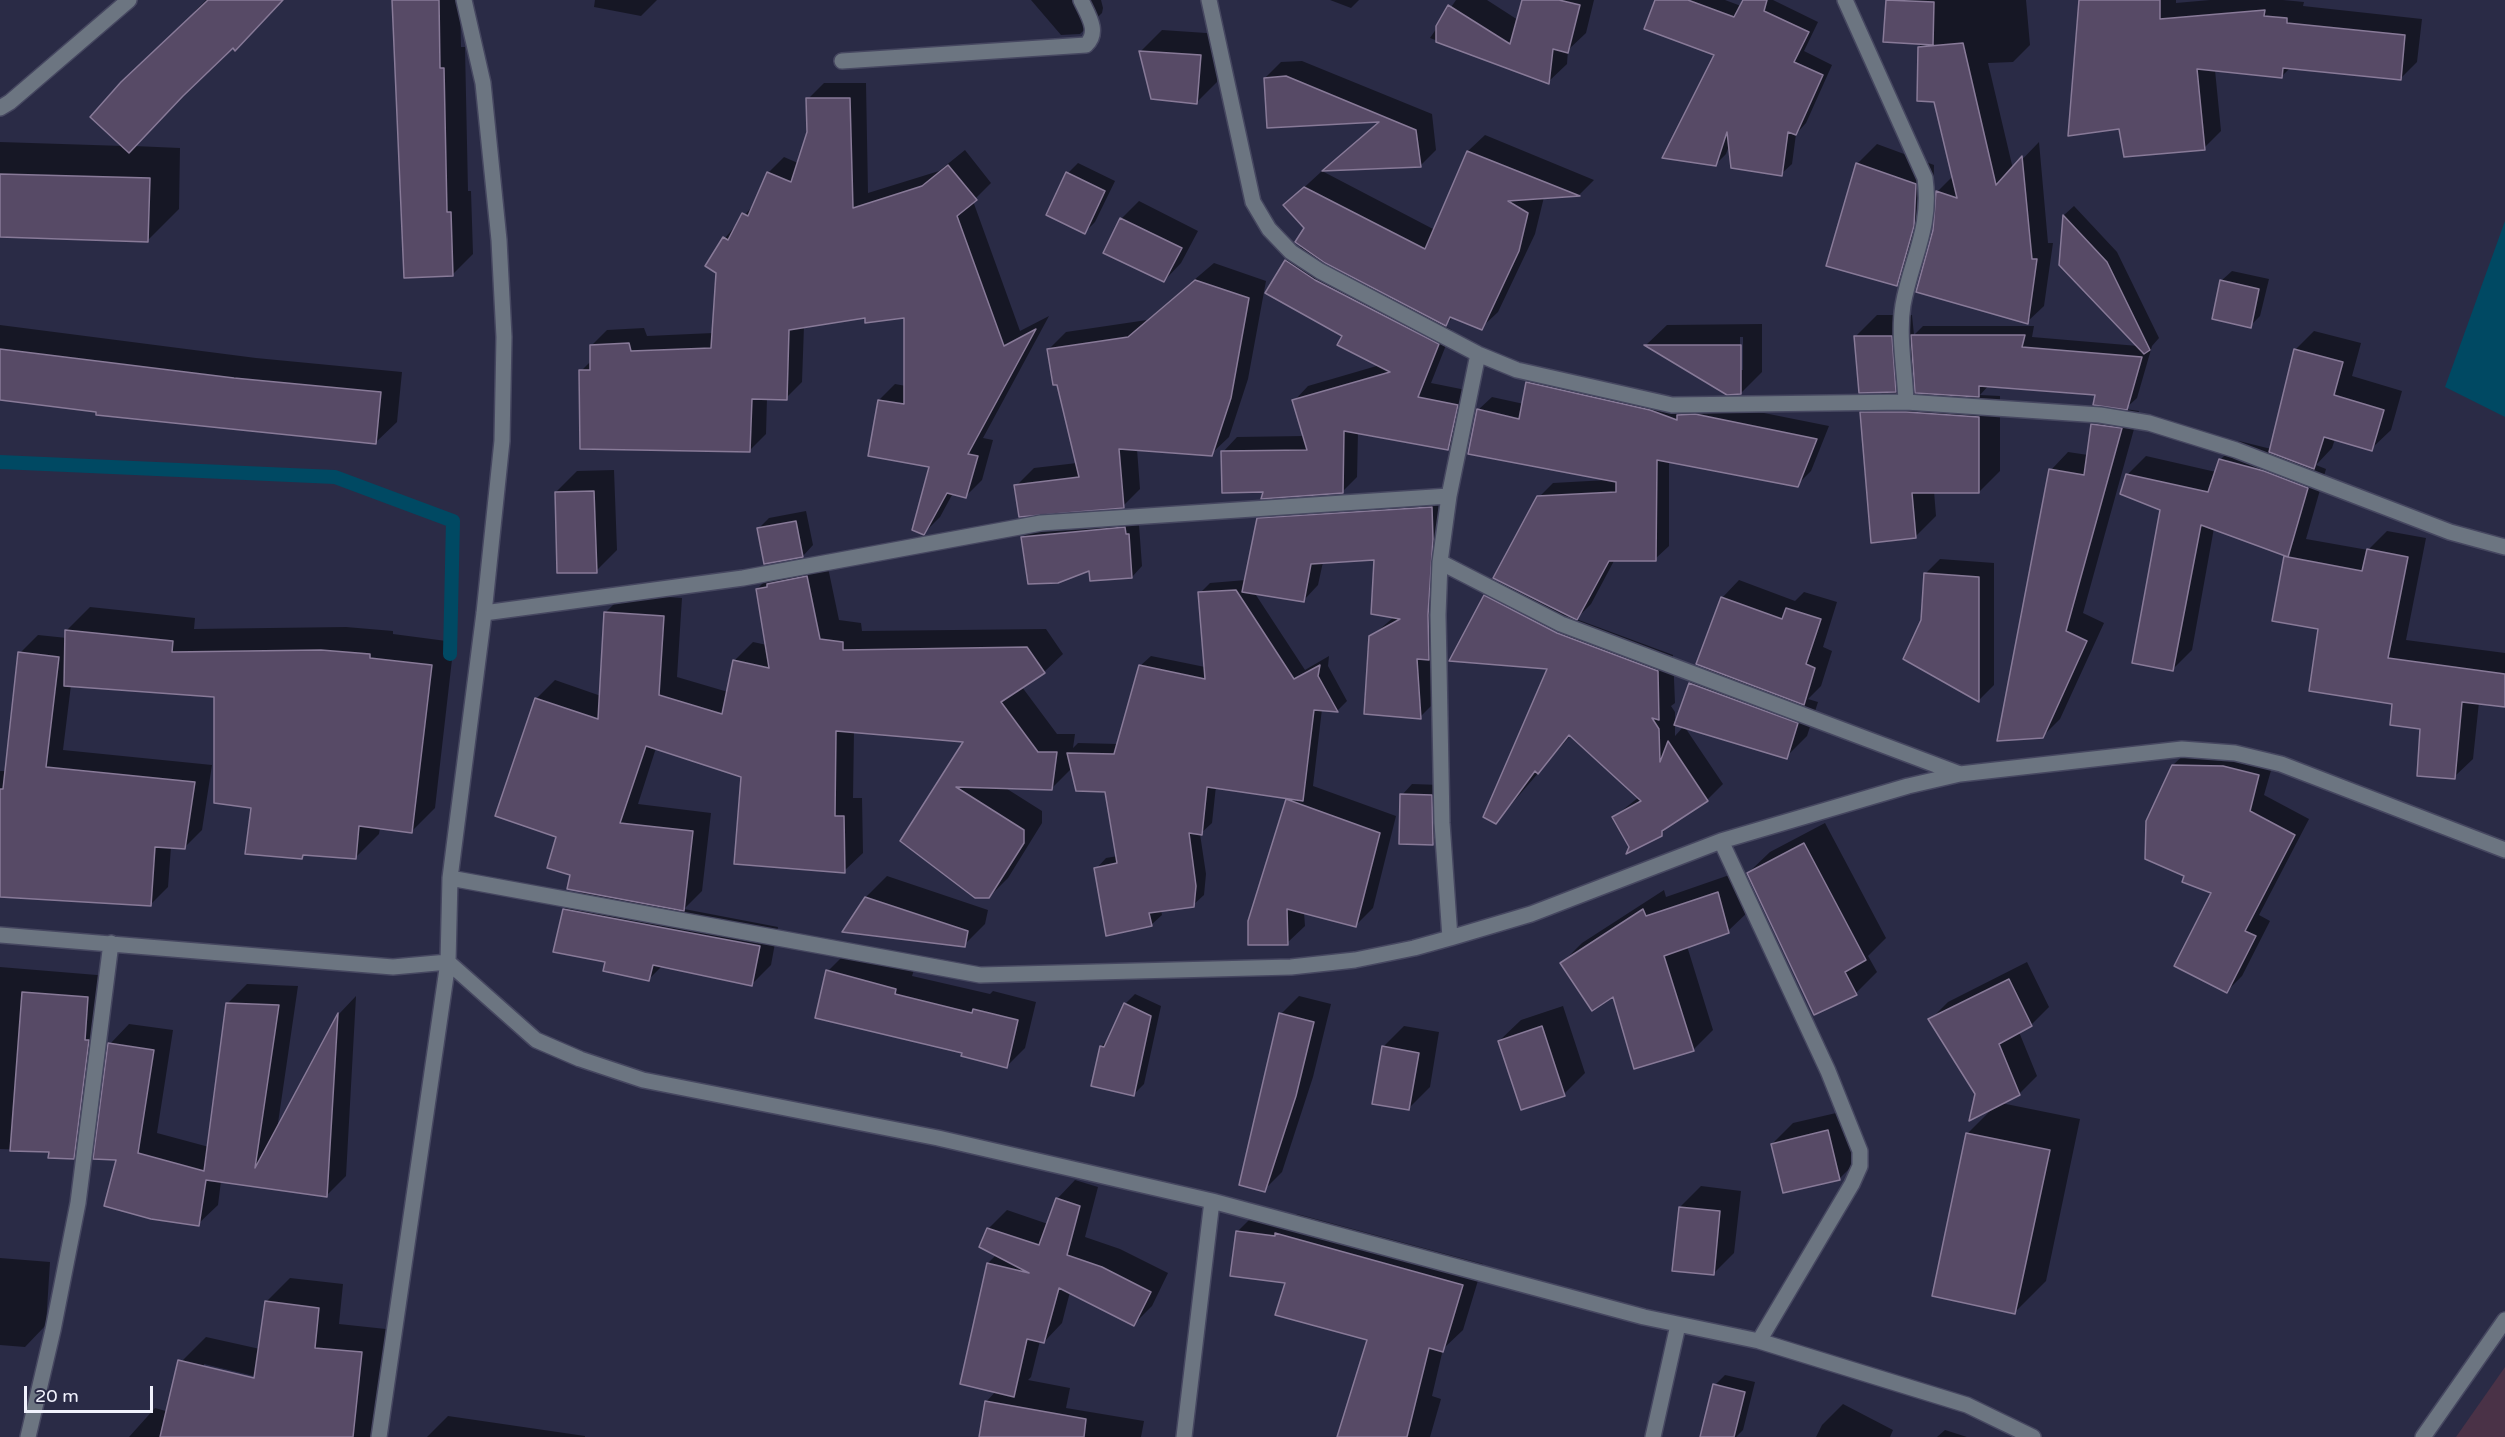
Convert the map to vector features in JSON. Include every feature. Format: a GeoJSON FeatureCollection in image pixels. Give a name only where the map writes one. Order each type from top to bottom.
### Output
{"type":"FeatureCollection","features":[{"type":"Feature","properties":{"kind":"street"},"geometry":{"type":"LineString","coordinates":[[0,108],[10,102],[129,0]]}},
{"type":"Feature","properties":{"kind":"street"},"geometry":{"type":"LineString","coordinates":[[379,1437],[448,962],[450,878],[484,613],[502,441],[504,337],[500,240],[483,83],[464,0]]}},
{"type":"Feature","properties":{"kind":"street"},"geometry":{"type":"LineString","coordinates":[[842,61],[1086,45],[1092,39],[1094,31],[1081,0]]}},
{"type":"Feature","properties":{"kind":"street"},"geometry":{"type":"LineString","coordinates":[[1209,0],[1253,202],[1269,230],[1291,252],[1320,272],[1478,354],[1517,370],[1672,405],[1906,402],[2100,415],[2149,423],[2246,454],[2450,532],[2505,547]]}},
{"type":"Feature","properties":{"kind":"street"},"geometry":{"type":"LineString","coordinates":[[1845,0],[1925,178],[1929,203],[1903,307],[1906,402]]}},
{"type":"Feature","properties":{"kind":"street"},"geometry":{"type":"LineString","coordinates":[[1450,938],[1442,823],[1438,615],[1440,562],[1449,496],[1478,354]]}},
{"type":"Feature","properties":{"kind":"street"},"geometry":{"type":"LineString","coordinates":[[484,613],[743,578],[1041,523],[1449,496]]}},
{"type":"Feature","properties":{"kind":"street"},"geometry":{"type":"LineString","coordinates":[[1440,562],[1561,624],[1960,774]]}},
{"type":"Feature","properties":{"kind":"street"},"geometry":{"type":"LineString","coordinates":[[450,878],[980,975],[1291,967],[1355,960],[1450,938],[1531,914],[1721,841],[1908,786],[1960,774],[2182,749],[2235,753],[2281,764],[2505,850]]}},
{"type":"Feature","properties":{"kind":"street"},"geometry":{"type":"LineString","coordinates":[[1721,841],[1827,1071],[1860,1151],[1860,1166],[1852,1184],[1759,1341]]}},
{"type":"Feature","properties":{"kind":"street"},"geometry":{"type":"LineString","coordinates":[[0,935],[393,967],[448,962],[536,1040],[580,1059],[643,1080],[938,1138],[1212,1201],[1678,1325],[1759,1341],[1967,1405],[2033,1437]]}},
{"type":"Feature","properties":{"kind":"street"},"geometry":{"type":"LineString","coordinates":[[28,1437],[53,1330],[78,1203],[111,943]]}},
{"type":"Feature","properties":{"kind":"street"},"geometry":{"type":"LineString","coordinates":[[1184,1437],[1212,1201]]}},
{"type":"Feature","properties":{"kind":"street"},"geometry":{"type":"LineString","coordinates":[[2424,1437],[2505,1320]]}},
{"type":"Feature","properties":{"kind":"street"},"geometry":{"type":"LineString","coordinates":[[1653,1437],[1678,1325]]}},
{"type":"Feature","properties":{"kind":"shaded area"},"geometry":{"type":"Polygon","coordinates":[[[2505,1367],[2505,1437],[2456,1437],[2505,1367]]]}},
{"type":"Feature","properties":{"kind":"water"},"geometry":{"type":"Polygon","coordinates":[[[2505,221],[2505,417],[2445,387],[2505,221]]]}},
{"type":"Feature","properties":{"kind":"building"},"geometry":{"type":"Polygon","coordinates":[[[208,0],[283,0],[235,51],[233,48],[183,96],[129,153],[90,117],[121,82],[208,0]]]}},
{"type":"Feature","properties":{"kind":"building"},"geometry":{"type":"Polygon","coordinates":[[[392,0],[439,0],[440,68],[444,68],[447,212],[451,212],[453,276],[404,278],[392,0]]]}},
{"type":"Feature","properties":{"kind":"building"},"geometry":{"type":"Polygon","coordinates":[[[1522,0],[1559,0],[1580,5],[1568,53],[1553,49],[1549,84],[1436,42],[1436,26],[1448,5],[1510,44],[1522,0]]]}},
{"type":"Feature","properties":{"kind":"building"},"geometry":{"type":"Polygon","coordinates":[[[1655,0],[1688,0],[1734,17],[1743,0],[1767,0],[1764,11],[1809,32],[1794,62],[1823,75],[1796,135],[1788,132],[1782,176],[1731,168],[1727,132],[1716,166],[1662,158],[1714,55],[1644,29],[1655,0]]]}},
{"type":"Feature","properties":{"kind":"building"},"geometry":{"type":"Polygon","coordinates":[[[1886,0],[1934,2],[1933,45],[1883,42],[1886,0]]]}},
{"type":"Feature","properties":{"kind":"building"},"geometry":{"type":"Polygon","coordinates":[[[2079,0],[2160,0],[2160,19],[2265,10],[2264,16],[2287,18],[2287,23],[2405,35],[2401,80],[2283,68],[2282,78],[2197,69],[2205,150],[2124,157],[2119,129],[2068,136],[2079,0]]]}},
{"type":"Feature","properties":{"kind":"building"},"geometry":{"type":"Polygon","coordinates":[[[1963,43],[1996,185],[2022,156],[2032,259],[2037,259],[2028,324],[1916,292],[1933,230],[1936,191],[1957,198],[1934,102],[1917,101],[1918,47],[1963,43]]]}},
{"type":"Feature","properties":{"kind":"building"},"geometry":{"type":"Polygon","coordinates":[[[1139,51],[1201,55],[1197,104],[1151,99],[1139,51]]]}},
{"type":"Feature","properties":{"kind":"building"},"geometry":{"type":"Polygon","coordinates":[[[1286,76],[1416,130],[1421,167],[1322,171],[1379,122],[1267,128],[1264,78],[1286,76]]]}},
{"type":"Feature","properties":{"kind":"building"},"geometry":{"type":"Polygon","coordinates":[[[806,98],[850,98],[853,208],[922,186],[948,165],[977,200],[957,216],[1004,346],[1036,329],[968,454],[978,456],[966,498],[947,493],[924,535],[912,530],[929,467],[868,456],[878,400],[904,404],[904,318],[865,323],[865,318],[789,330],[787,400],[752,399],[750,452],[580,449],[579,370],[590,370],[590,345],[629,343],[631,351],[711,348],[716,273],[705,266],[723,237],[728,240],[742,213],[748,216],[767,172],[791,182],[807,132],[806,98]]]}},
{"type":"Feature","properties":{"kind":"building"},"geometry":{"type":"Polygon","coordinates":[[[1467,151],[1580,196],[1508,201],[1528,213],[1519,251],[1482,330],[1450,317],[1446,326],[1325,263],[1295,242],[1304,228],[1283,205],[1304,187],[1425,249],[1467,151]]]}},
{"type":"Feature","properties":{"kind":"building"},"geometry":{"type":"Polygon","coordinates":[[[1856,163],[1916,184],[1914,226],[1897,286],[1826,266],[1856,163]]]}},
{"type":"Feature","properties":{"kind":"building"},"geometry":{"type":"Polygon","coordinates":[[[1066,172],[1105,191],[1085,234],[1046,215],[1066,172]]]}},
{"type":"Feature","properties":{"kind":"building"},"geometry":{"type":"Polygon","coordinates":[[[0,174],[150,178],[148,242],[0,237],[0,174]]]}},
{"type":"Feature","properties":{"kind":"building"},"geometry":{"type":"Polygon","coordinates":[[[2063,215],[2107,262],[2150,350],[2144,354],[2059,265],[2063,215]]]}},
{"type":"Feature","properties":{"kind":"building"},"geometry":{"type":"Polygon","coordinates":[[[1120,218],[1182,248],[1164,282],[1103,253],[1120,218]]]}},
{"type":"Feature","properties":{"kind":"building"},"geometry":{"type":"Polygon","coordinates":[[[1285,260],[1315,280],[1439,344],[1418,397],[1458,405],[1448,450],[1344,431],[1343,493],[1261,499],[1263,492],[1222,493],[1221,451],[1307,450],[1292,400],[1390,372],[1337,345],[1342,336],[1265,293],[1285,260]]]}},
{"type":"Feature","properties":{"kind":"building"},"geometry":{"type":"Polygon","coordinates":[[[1195,280],[1249,298],[1231,398],[1212,456],[1119,449],[1124,508],[1019,517],[1014,485],[1079,477],[1057,385],[1053,385],[1047,349],[1128,337],[1195,280]]]}},
{"type":"Feature","properties":{"kind":"building"},"geometry":{"type":"Polygon","coordinates":[[[2220,280],[2259,289],[2251,328],[2212,319],[2220,280]]]}},
{"type":"Feature","properties":{"kind":"building"},"geometry":{"type":"Polygon","coordinates":[[[1911,335],[2025,335],[2022,347],[2142,357],[2127,410],[2093,405],[2095,395],[1979,386],[1979,397],[1915,393],[1911,335]]]}},
{"type":"Feature","properties":{"kind":"building"},"geometry":{"type":"Polygon","coordinates":[[[1854,336],[1892,336],[1896,392],[1859,393],[1854,336]]]}},
{"type":"Feature","properties":{"kind":"building"},"geometry":{"type":"Polygon","coordinates":[[[1644,345],[1741,345],[1741,394],[1727,395],[1644,345]]]}},
{"type":"Feature","properties":{"kind":"building"},"geometry":{"type":"Polygon","coordinates":[[[0,349],[234,378],[381,392],[376,444],[96,415],[96,412],[0,400],[0,349]]]}},
{"type":"Feature","properties":{"kind":"building"},"geometry":{"type":"Polygon","coordinates":[[[2294,349],[2343,362],[2334,395],[2384,410],[2372,451],[2324,437],[2314,469],[2269,452],[2294,349]]]}},
{"type":"Feature","properties":{"kind":"building"},"geometry":{"type":"Polygon","coordinates":[[[1526,382],[1650,410],[1677,420],[1677,415],[1695,414],[1817,439],[1798,487],[1657,460],[1656,561],[1609,561],[1577,620],[1493,578],[1537,496],[1616,492],[1616,482],[1468,454],[1477,409],[1519,419],[1526,382]]]}},
{"type":"Feature","properties":{"kind":"building"},"geometry":{"type":"Polygon","coordinates":[[[1860,412],[1906,412],[1979,417],[1979,493],[1912,493],[1916,538],[1871,543],[1860,412]]]}},
{"type":"Feature","properties":{"kind":"building"},"geometry":{"type":"Polygon","coordinates":[[[2091,424],[2122,428],[2066,631],[2087,641],[2043,738],[1997,741],[2049,469],[2084,475],[2091,424]]]}},
{"type":"Feature","properties":{"kind":"building"},"geometry":{"type":"Polygon","coordinates":[[[2219,459],[2264,471],[2308,488],[2288,557],[2201,525],[2173,671],[2132,663],[2160,510],[2120,494],[2126,474],[2208,492],[2219,459]]]}},
{"type":"Feature","properties":{"kind":"building"},"geometry":{"type":"Polygon","coordinates":[[[594,491],[597,573],[557,573],[555,492],[594,491]]]}},
{"type":"Feature","properties":{"kind":"building"},"geometry":{"type":"Polygon","coordinates":[[[1432,507],[1433,539],[1428,615],[1429,660],[1417,659],[1421,719],[1364,714],[1369,636],[1400,619],[1371,614],[1374,560],[1311,564],[1304,602],[1242,592],[1257,518],[1432,507]]]}},
{"type":"Feature","properties":{"kind":"building"},"geometry":{"type":"Polygon","coordinates":[[[796,521],[803,557],[764,564],[757,528],[796,521]]]}},
{"type":"Feature","properties":{"kind":"building"},"geometry":{"type":"Polygon","coordinates":[[[1125,527],[1126,534],[1129,534],[1132,578],[1090,581],[1089,571],[1058,583],[1028,584],[1021,537],[1125,527]]]}},
{"type":"Feature","properties":{"kind":"building"},"geometry":{"type":"Polygon","coordinates":[[[2367,549],[2408,557],[2388,658],[2505,674],[2505,707],[2462,702],[2455,779],[2417,776],[2420,729],[2390,725],[2392,704],[2309,691],[2318,629],[2272,621],[2284,556],[2362,571],[2367,549]]]}},
{"type":"Feature","properties":{"kind":"building"},"geometry":{"type":"Polygon","coordinates":[[[1924,573],[1979,577],[1979,702],[1903,659],[1921,620],[1924,573]]]}},
{"type":"Feature","properties":{"kind":"building"},"geometry":{"type":"Polygon","coordinates":[[[807,576],[820,639],[843,642],[843,650],[1027,647],[1045,673],[1001,702],[1038,752],[1057,752],[1052,790],[956,787],[1024,830],[1024,843],[989,898],[975,898],[900,841],[963,742],[836,731],[835,816],[844,816],[845,873],[734,864],[741,777],[646,746],[620,823],[693,831],[684,911],[567,889],[570,875],[547,868],[556,837],[495,816],[535,698],[598,719],[604,612],[664,616],[659,695],[722,714],[733,660],[769,668],[756,589],[767,587],[767,584],[807,576]]]}},
{"type":"Feature","properties":{"kind":"building"},"geometry":{"type":"Polygon","coordinates":[[[1236,590],[1294,679],[1320,665],[1318,676],[1338,712],[1314,710],[1303,801],[1207,787],[1202,835],[1189,833],[1196,886],[1194,907],[1149,913],[1152,926],[1106,936],[1094,868],[1117,863],[1105,792],[1076,791],[1067,753],[1114,754],[1139,665],[1205,679],[1198,592],[1236,590]]]}},
{"type":"Feature","properties":{"kind":"building"},"geometry":{"type":"Polygon","coordinates":[[[1484,595],[1557,633],[1658,671],[1659,720],[1652,718],[1659,729],[1660,762],[1668,741],[1708,801],[1662,831],[1662,836],[1626,854],[1629,847],[1612,817],[1641,801],[1569,735],[1538,774],[1535,771],[1496,824],[1483,817],[1547,669],[1449,661],[1484,595]]]}},
{"type":"Feature","properties":{"kind":"building"},"geometry":{"type":"Polygon","coordinates":[[[1721,597],[1782,619],[1786,608],[1821,619],[1806,664],[1815,668],[1804,705],[1696,664],[1721,597]]]}},
{"type":"Feature","properties":{"kind":"building"},"geometry":{"type":"Polygon","coordinates":[[[65,630],[173,641],[172,652],[321,650],[370,654],[370,658],[432,665],[412,833],[359,826],[356,859],[303,855],[302,859],[245,854],[251,808],[214,803],[214,697],[64,686],[65,630]]]}},
{"type":"Feature","properties":{"kind":"building"},"geometry":{"type":"Polygon","coordinates":[[[18,652],[59,657],[46,767],[195,782],[185,849],[155,847],[151,906],[0,897],[0,789],[3,789],[18,652]]]}},
{"type":"Feature","properties":{"kind":"building"},"geometry":{"type":"Polygon","coordinates":[[[1689,683],[1798,723],[1787,759],[1674,725],[1689,683]]]}},
{"type":"Feature","properties":{"kind":"building"},"geometry":{"type":"Polygon","coordinates":[[[2172,765],[2223,766],[2259,775],[2250,811],[2295,835],[2245,931],[2256,936],[2227,993],[2174,966],[2211,893],[2182,882],[2184,876],[2145,859],[2146,821],[2172,765]]]}},
{"type":"Feature","properties":{"kind":"building"},"geometry":{"type":"Polygon","coordinates":[[[1400,794],[1432,795],[1433,845],[1399,844],[1400,794]]]}},
{"type":"Feature","properties":{"kind":"building"},"geometry":{"type":"Polygon","coordinates":[[[1286,799],[1380,833],[1356,927],[1287,909],[1288,945],[1248,945],[1248,921],[1286,799]]]}},
{"type":"Feature","properties":{"kind":"building"},"geometry":{"type":"Polygon","coordinates":[[[1804,843],[1866,960],[1845,972],[1857,995],[1814,1015],[1747,873],[1804,843]]]}},
{"type":"Feature","properties":{"kind":"building"},"geometry":{"type":"Polygon","coordinates":[[[1718,892],[1729,933],[1664,956],[1694,1051],[1634,1069],[1613,997],[1592,1011],[1560,963],[1643,909],[1646,916],[1718,892]]]}},
{"type":"Feature","properties":{"kind":"building"},"geometry":{"type":"Polygon","coordinates":[[[865,897],[968,931],[965,947],[842,932],[865,897]]]}},
{"type":"Feature","properties":{"kind":"building"},"geometry":{"type":"Polygon","coordinates":[[[563,909],[760,946],[752,986],[653,965],[649,981],[603,971],[605,962],[553,952],[563,909]]]}},
{"type":"Feature","properties":{"kind":"building"},"geometry":{"type":"Polygon","coordinates":[[[826,970],[896,989],[895,994],[972,1013],[973,1009],[1018,1020],[1007,1068],[961,1056],[962,1053],[815,1018],[826,970]]]}},
{"type":"Feature","properties":{"kind":"building"},"geometry":{"type":"Polygon","coordinates":[[[2009,979],[2032,1026],[1999,1044],[2020,1095],[1969,1121],[1975,1094],[1928,1019],[2009,979]]]}},
{"type":"Feature","properties":{"kind":"building"},"geometry":{"type":"Polygon","coordinates":[[[22,992],[88,997],[85,1040],[89,1040],[74,1159],[48,1158],[49,1152],[10,1151],[22,992]]]}},
{"type":"Feature","properties":{"kind":"building"},"geometry":{"type":"Polygon","coordinates":[[[226,1003],[279,1005],[255,1168],[338,1013],[327,1197],[206,1180],[199,1226],[151,1219],[104,1206],[116,1160],[93,1159],[108,1043],[154,1050],[138,1153],[204,1171],[226,1003]]]}},
{"type":"Feature","properties":{"kind":"building"},"geometry":{"type":"Polygon","coordinates":[[[1124,1003],[1151,1016],[1134,1096],[1091,1086],[1100,1046],[1104,1047],[1124,1003]]]}},
{"type":"Feature","properties":{"kind":"building"},"geometry":{"type":"Polygon","coordinates":[[[1279,1013],[1314,1022],[1296,1096],[1265,1192],[1239,1185],[1279,1013]]]}},
{"type":"Feature","properties":{"kind":"building"},"geometry":{"type":"Polygon","coordinates":[[[1542,1026],[1565,1096],[1521,1110],[1498,1041],[1542,1026]]]}},
{"type":"Feature","properties":{"kind":"building"},"geometry":{"type":"Polygon","coordinates":[[[1382,1046],[1419,1053],[1409,1110],[1372,1104],[1382,1046]]]}},
{"type":"Feature","properties":{"kind":"building"},"geometry":{"type":"Polygon","coordinates":[[[1828,1130],[1840,1180],[1783,1193],[1771,1144],[1828,1130]]]}},
{"type":"Feature","properties":{"kind":"building"},"geometry":{"type":"Polygon","coordinates":[[[1966,1133],[2050,1150],[2015,1314],[1932,1296],[1966,1133]]]}},
{"type":"Feature","properties":{"kind":"building"},"geometry":{"type":"Polygon","coordinates":[[[1056,1198],[1080,1206],[1067,1255],[1102,1267],[1151,1292],[1134,1326],[1059,1288],[1044,1343],[1027,1339],[1014,1397],[960,1384],[987,1263],[1029,1273],[979,1247],[987,1228],[1039,1245],[1056,1198]]]}},
{"type":"Feature","properties":{"kind":"building"},"geometry":{"type":"Polygon","coordinates":[[[1679,1207],[1720,1211],[1714,1275],[1672,1271],[1679,1207]]]}},
{"type":"Feature","properties":{"kind":"building"},"geometry":{"type":"Polygon","coordinates":[[[1236,1231],[1275,1236],[1275,1233],[1463,1285],[1443,1352],[1429,1348],[1407,1437],[1337,1437],[1367,1340],[1275,1315],[1285,1283],[1230,1276],[1236,1231]]]}},
{"type":"Feature","properties":{"kind":"building"},"geometry":{"type":"Polygon","coordinates":[[[265,1301],[319,1308],[315,1348],[362,1352],[353,1437],[160,1437],[178,1360],[254,1378],[265,1301]]]}},
{"type":"Feature","properties":{"kind":"building"},"geometry":{"type":"Polygon","coordinates":[[[1713,1384],[1745,1392],[1734,1437],[1700,1437],[1713,1384]]]}},
{"type":"Feature","properties":{"kind":"building"},"geometry":{"type":"Polygon","coordinates":[[[985,1401],[1086,1419],[1084,1437],[979,1437],[985,1401]]]}},
{"type":"Feature","properties":{"kind":"waterway"},"geometry":{"type":"LineString","coordinates":[[0,462],[335,477],[453,521],[450,654]]}}]}
